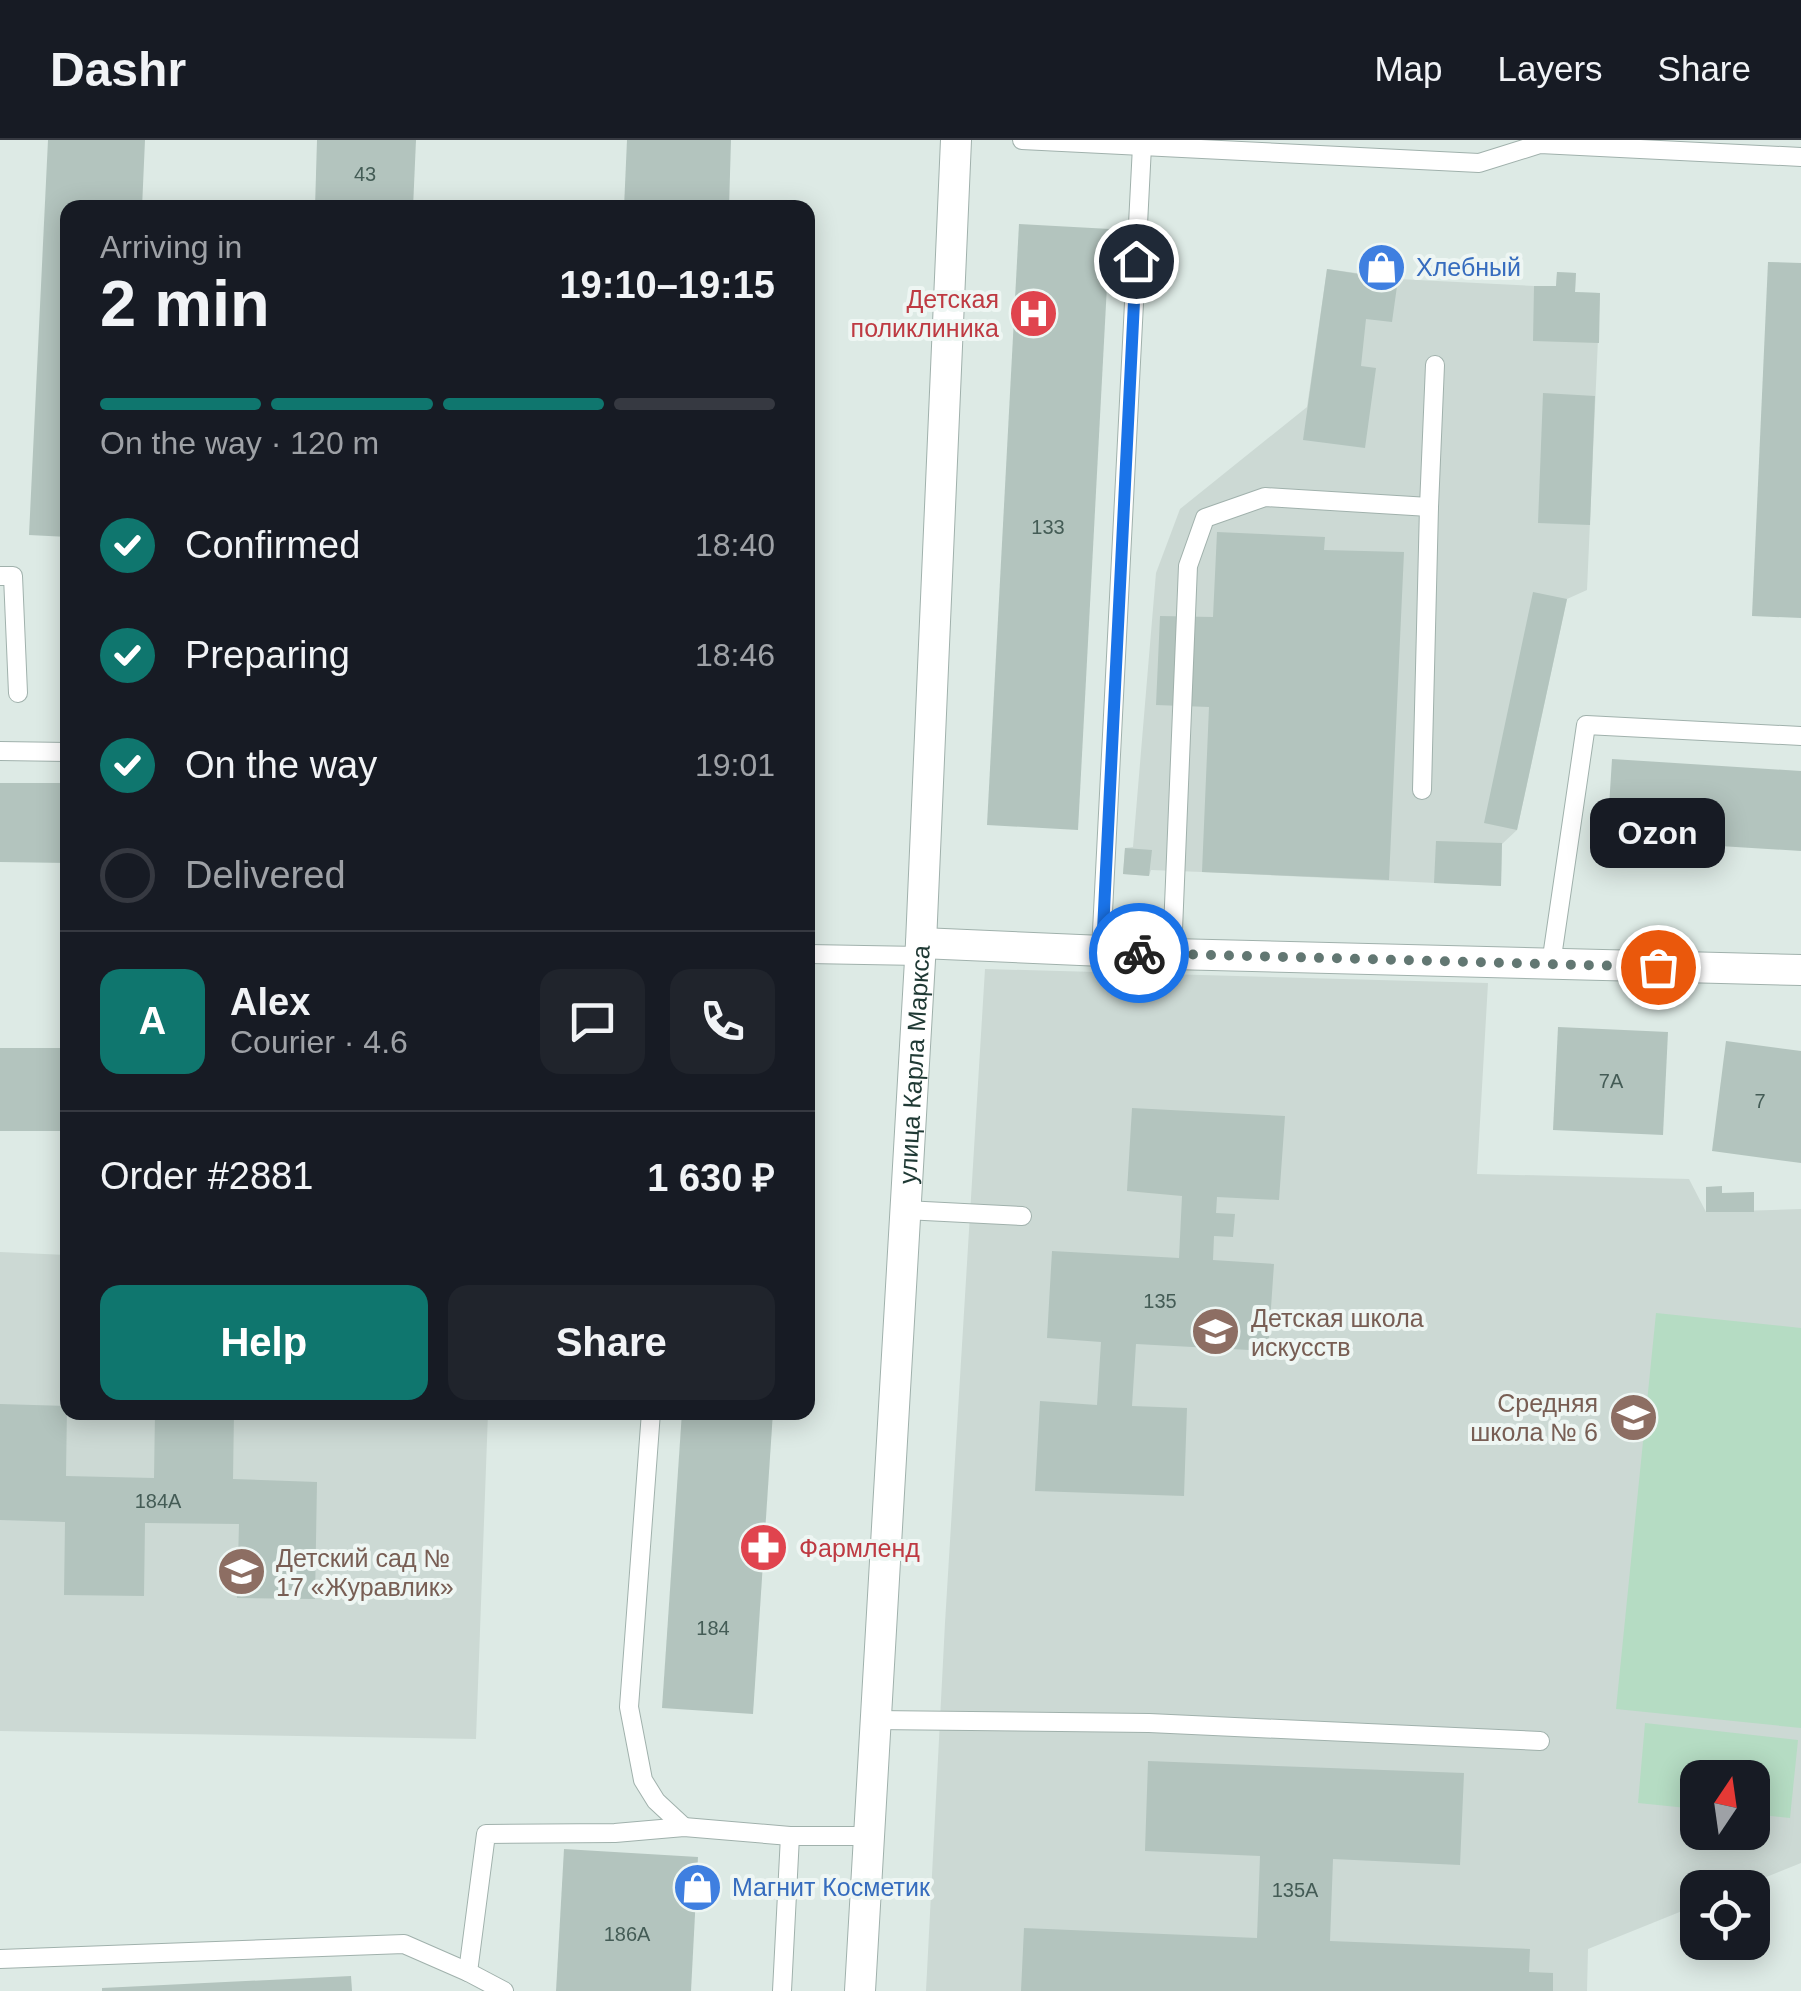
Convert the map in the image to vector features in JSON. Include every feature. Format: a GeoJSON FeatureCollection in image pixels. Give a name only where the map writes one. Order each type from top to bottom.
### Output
{"type":"FeatureCollection","features":[{"type":"Feature","properties":{"kind":"street","name":"улица Карла Маркса"},"geometry":{"type":"LineString","coordinates":[[860,1991],[921,949],[956,140]]}},
{"type":"Feature","properties":{"kind":"street"},"geometry":{"type":"LineString","coordinates":[[921,949],[1801,970]]}},
{"type":"Feature","properties":{"kind":"lane"},"geometry":{"type":"LineString","coordinates":[[1022,140],[1479,163],[1540,144],[1801,157]]}},
{"type":"Feature","properties":{"kind":"lane"},"geometry":{"type":"LineString","coordinates":[[1102,951],[1142,146]]}},
{"type":"Feature","properties":{"kind":"lane"},"geometry":{"type":"LineString","coordinates":[[1422,790],[1435,365]]}},
{"type":"Feature","properties":{"kind":"lane"},"geometry":{"type":"LineString","coordinates":[[1172,954],[1188,566],[1205,518],[1265,497],[1429,508]]}},
{"type":"Feature","properties":{"kind":"lane"},"geometry":{"type":"LineString","coordinates":[[0,576],[14,576],[18,692]]}},
{"type":"Feature","properties":{"kind":"lane"},"geometry":{"type":"LineString","coordinates":[[1551,964],[1586,725],[1801,736]]}},
{"type":"Feature","properties":{"kind":"lane"},"geometry":{"type":"LineString","coordinates":[[0,751],[60,752]]}},
{"type":"Feature","properties":{"kind":"lane"},"geometry":{"type":"LineString","coordinates":[[815,954],[921,949]]}},
{"type":"Feature","properties":{"kind":"lane"},"geometry":{"type":"LineString","coordinates":[[906,1210],[1022,1216]]}},
{"type":"Feature","properties":{"kind":"lane"},"geometry":{"type":"LineString","coordinates":[[650,1420],[630,1707],[643,1780],[656,1801],[684,1827]]}},
{"type":"Feature","properties":{"kind":"lane"},"geometry":{"type":"LineString","coordinates":[[875,1720],[1150,1723],[1540,1741]]}},
{"type":"Feature","properties":{"kind":"lane"},"geometry":{"type":"LineString","coordinates":[[468,1972],[486,1834],[615,1833],[684,1827],[790,1836],[868,1836]]}},
{"type":"Feature","properties":{"kind":"lane"},"geometry":{"type":"LineString","coordinates":[[782,1991],[790,1836]]}},
{"type":"Feature","properties":{"kind":"lane"},"geometry":{"type":"LineString","coordinates":[[0,1959],[404,1944],[504,1991]]}},
{"type":"Feature","properties":{"kind":"shaded area"},"geometry":{"type":"Polygon","coordinates":[[[1389,268],[1388,278],[1534,286],[1556,286],[1557,272],[1576,273],[1575,292],[1600,293],[1587,590],[1567,599],[1517,830],[1502,844],[1501,886],[1151,870],[1149,876],[1123,874],[1125,848],[1133,847],[1156,573],[1180,509],[1307,407],[1327,269],[1371,275],[1389,268]]]}},
{"type":"Feature","properties":{"kind":"shaded area"},"geometry":{"type":"Polygon","coordinates":[[[985,969],[1488,983],[1477,1174],[1689,1179],[1706,1212],[1801,1209],[1801,1863],[1770,1875],[1770,1870],[1680,1870],[1680,1912],[1588,1949],[1587,1991],[926,1991],[985,969]]]}},
{"type":"Feature","properties":{"kind":"shaded area","name":"Детский сад № 17 «Журавлик»"},"geometry":{"type":"Polygon","coordinates":[[[0,1252],[60,1255],[60,1420],[488,1420],[476,1739],[0,1731],[0,1252]]]}},
{"type":"Feature","properties":{"kind":"green space"},"geometry":{"type":"Polygon","coordinates":[[[1656,1313],[1801,1328],[1801,1728],[1616,1709],[1656,1313]]]}},
{"type":"Feature","properties":{"kind":"green space"},"geometry":{"type":"Polygon","coordinates":[[[1645,1723],[1798,1740],[1790,1818],[1770,1816],[1770,1760],[1680,1760],[1680,1807],[1638,1803],[1645,1723]]]}},
{"type":"Feature","properties":{"kind":"building"},"geometry":{"type":"Polygon","coordinates":[[[48,140],[145,140],[142,200],[60,200],[60,537],[29,535],[48,140]]]}},
{"type":"Feature","properties":{"kind":"building"},"geometry":{"type":"Polygon","coordinates":[[[317,140],[416,140],[413,200],[315,200],[317,140]]]}},
{"type":"Feature","properties":{"kind":"building"},"geometry":{"type":"Polygon","coordinates":[[[627,140],[731,140],[729,200],[624,200],[627,140]]]}},
{"type":"Feature","properties":{"kind":"building"},"geometry":{"type":"Polygon","coordinates":[[[1019,224],[1110,229],[1078,830],[987,825],[1019,224]]]}},
{"type":"Feature","properties":{"kind":"building"},"geometry":{"type":"Polygon","coordinates":[[[1768,262],[1801,263],[1801,618],[1752,616],[1768,262]]]}},
{"type":"Feature","properties":{"kind":"building"},"geometry":{"type":"Polygon","coordinates":[[[1373,266],[1389,268],[1387,278],[1398,279],[1392,322],[1366,319],[1361,366],[1376,368],[1365,448],[1303,440],[1327,269],[1372,276],[1373,266]]]}},
{"type":"Feature","properties":{"kind":"building"},"geometry":{"type":"Polygon","coordinates":[[[1557,272],[1576,273],[1575,292],[1600,293],[1599,343],[1533,341],[1534,286],[1556,286],[1557,272]]]}},
{"type":"Feature","properties":{"kind":"building"},"geometry":{"type":"Polygon","coordinates":[[[1543,393],[1595,396],[1590,525],[1538,523],[1543,393]]]}},
{"type":"Feature","properties":{"kind":"building"},"geometry":{"type":"Polygon","coordinates":[[[1217,532],[1325,537],[1324,550],[1404,552],[1389,880],[1202,872],[1209,707],[1156,705],[1160,616],[1213,617],[1217,532]]]}},
{"type":"Feature","properties":{"kind":"building"},"geometry":{"type":"Polygon","coordinates":[[[1533,592],[1567,599],[1517,830],[1484,823],[1533,592]]]}},
{"type":"Feature","properties":{"kind":"building"},"geometry":{"type":"Polygon","coordinates":[[[1612,759],[1801,771],[1801,851],[1607,839],[1612,759]]]}},
{"type":"Feature","properties":{"kind":"building"},"geometry":{"type":"Polygon","coordinates":[[[0,783],[60,783],[60,863],[0,862],[0,783]]]}},
{"type":"Feature","properties":{"kind":"building"},"geometry":{"type":"Polygon","coordinates":[[[1436,841],[1502,843],[1501,886],[1434,883],[1436,841]]]}},
{"type":"Feature","properties":{"kind":"building"},"geometry":{"type":"Polygon","coordinates":[[[1125,848],[1152,850],[1149,876],[1123,874],[1125,848]]]}},
{"type":"Feature","properties":{"kind":"building"},"geometry":{"type":"Polygon","coordinates":[[[1127,973],[1158,973],[1158,988],[1127,988],[1127,973]]]}},
{"type":"Feature","properties":{"kind":"building"},"geometry":{"type":"Polygon","coordinates":[[[1558,1027],[1668,1032],[1663,1135],[1553,1130],[1558,1027]]]}},
{"type":"Feature","properties":{"kind":"building"},"geometry":{"type":"Polygon","coordinates":[[[1726,1041],[1801,1051],[1801,1163],[1712,1151],[1726,1041]]]}},
{"type":"Feature","properties":{"kind":"building"},"geometry":{"type":"Polygon","coordinates":[[[0,1048],[60,1048],[60,1131],[0,1131],[0,1048]]]}},
{"type":"Feature","properties":{"kind":"building"},"geometry":{"type":"Polygon","coordinates":[[[1132,1108],[1285,1116],[1279,1200],[1217,1197],[1216,1213],[1235,1214],[1233,1237],[1214,1236],[1213,1260],[1274,1264],[1268,1351],[1136,1344],[1132,1406],[1187,1408],[1184,1496],[1035,1491],[1040,1401],[1097,1405],[1101,1342],[1047,1338],[1052,1251],[1179,1258],[1182,1196],[1127,1191],[1132,1108]]]}},
{"type":"Feature","properties":{"kind":"building"},"geometry":{"type":"Polygon","coordinates":[[[1722,1186],[1722,1193],[1754,1192],[1754,1212],[1706,1212],[1706,1187],[1722,1186]]]}},
{"type":"Feature","properties":{"kind":"building"},"geometry":{"type":"Polygon","coordinates":[[[0,1404],[60,1406],[60,1420],[67,1420],[66,1476],[154,1478],[155,1420],[234,1420],[233,1479],[317,1482],[315,1599],[237,1598],[239,1524],[145,1523],[144,1596],[64,1595],[65,1522],[0,1520],[0,1404]]]}},
{"type":"Feature","properties":{"kind":"building"},"geometry":{"type":"Polygon","coordinates":[[[681,1420],[772,1420],[753,1714],[662,1708],[681,1420]]]}},
{"type":"Feature","properties":{"kind":"building"},"geometry":{"type":"Polygon","coordinates":[[[1148,1761],[1464,1773],[1460,1865],[1333,1859],[1330,1941],[1530,1949],[1529,1972],[1553,1973],[1553,1991],[1021,1991],[1024,1928],[1257,1938],[1260,1856],[1145,1851],[1148,1761]]]}},
{"type":"Feature","properties":{"kind":"building"},"geometry":{"type":"Polygon","coordinates":[[[564,1849],[698,1857],[691,1991],[556,1991],[564,1849]]]}},
{"type":"Feature","properties":{"kind":"building"},"geometry":{"type":"Polygon","coordinates":[[[351,1976],[352,1991],[102,1991],[102,1988],[351,1976]]]}},
{"type":"Feature","properties":{"kind":"way so far"},"geometry":{"type":"LineString","coordinates":[[1139,953],[1658,967]]}},
{"type":"Feature","properties":{"kind":"place","name":"Хлебный"},"geometry":{"type":"Point","coordinates":[1381,267]}},
{"type":"Feature","properties":{"kind":"place","name":"Детская поликлиника"},"geometry":{"type":"Point","coordinates":[1034,313]}},
{"type":"Feature","properties":{"kind":"place","name":"Ozon"},"geometry":{"type":"Point","coordinates":[1658,967]}},
{"type":"Feature","properties":{"kind":"place","name":"Детская школа искусств"},"geometry":{"type":"Point","coordinates":[1216,1332]}},
{"type":"Feature","properties":{"kind":"place","name":"Средняя школа № 6"},"geometry":{"type":"Point","coordinates":[1633,1417]}},
{"type":"Feature","properties":{"kind":"place","name":"Фармленд"},"geometry":{"type":"Point","coordinates":[764,1548]}},
{"type":"Feature","properties":{"kind":"place","name":"Детский сад № 17 «Журавлик»"},"geometry":{"type":"Point","coordinates":[241,1572]}},
{"type":"Feature","properties":{"kind":"place","name":"Магнит Косметик"},"geometry":{"type":"Point","coordinates":[697,1887]}},
{"type":"Feature","properties":{"kind":"route"},"geometry":{"type":"LineString","coordinates":[[1136,261],[1102,951],[1139,953]]}}]}
